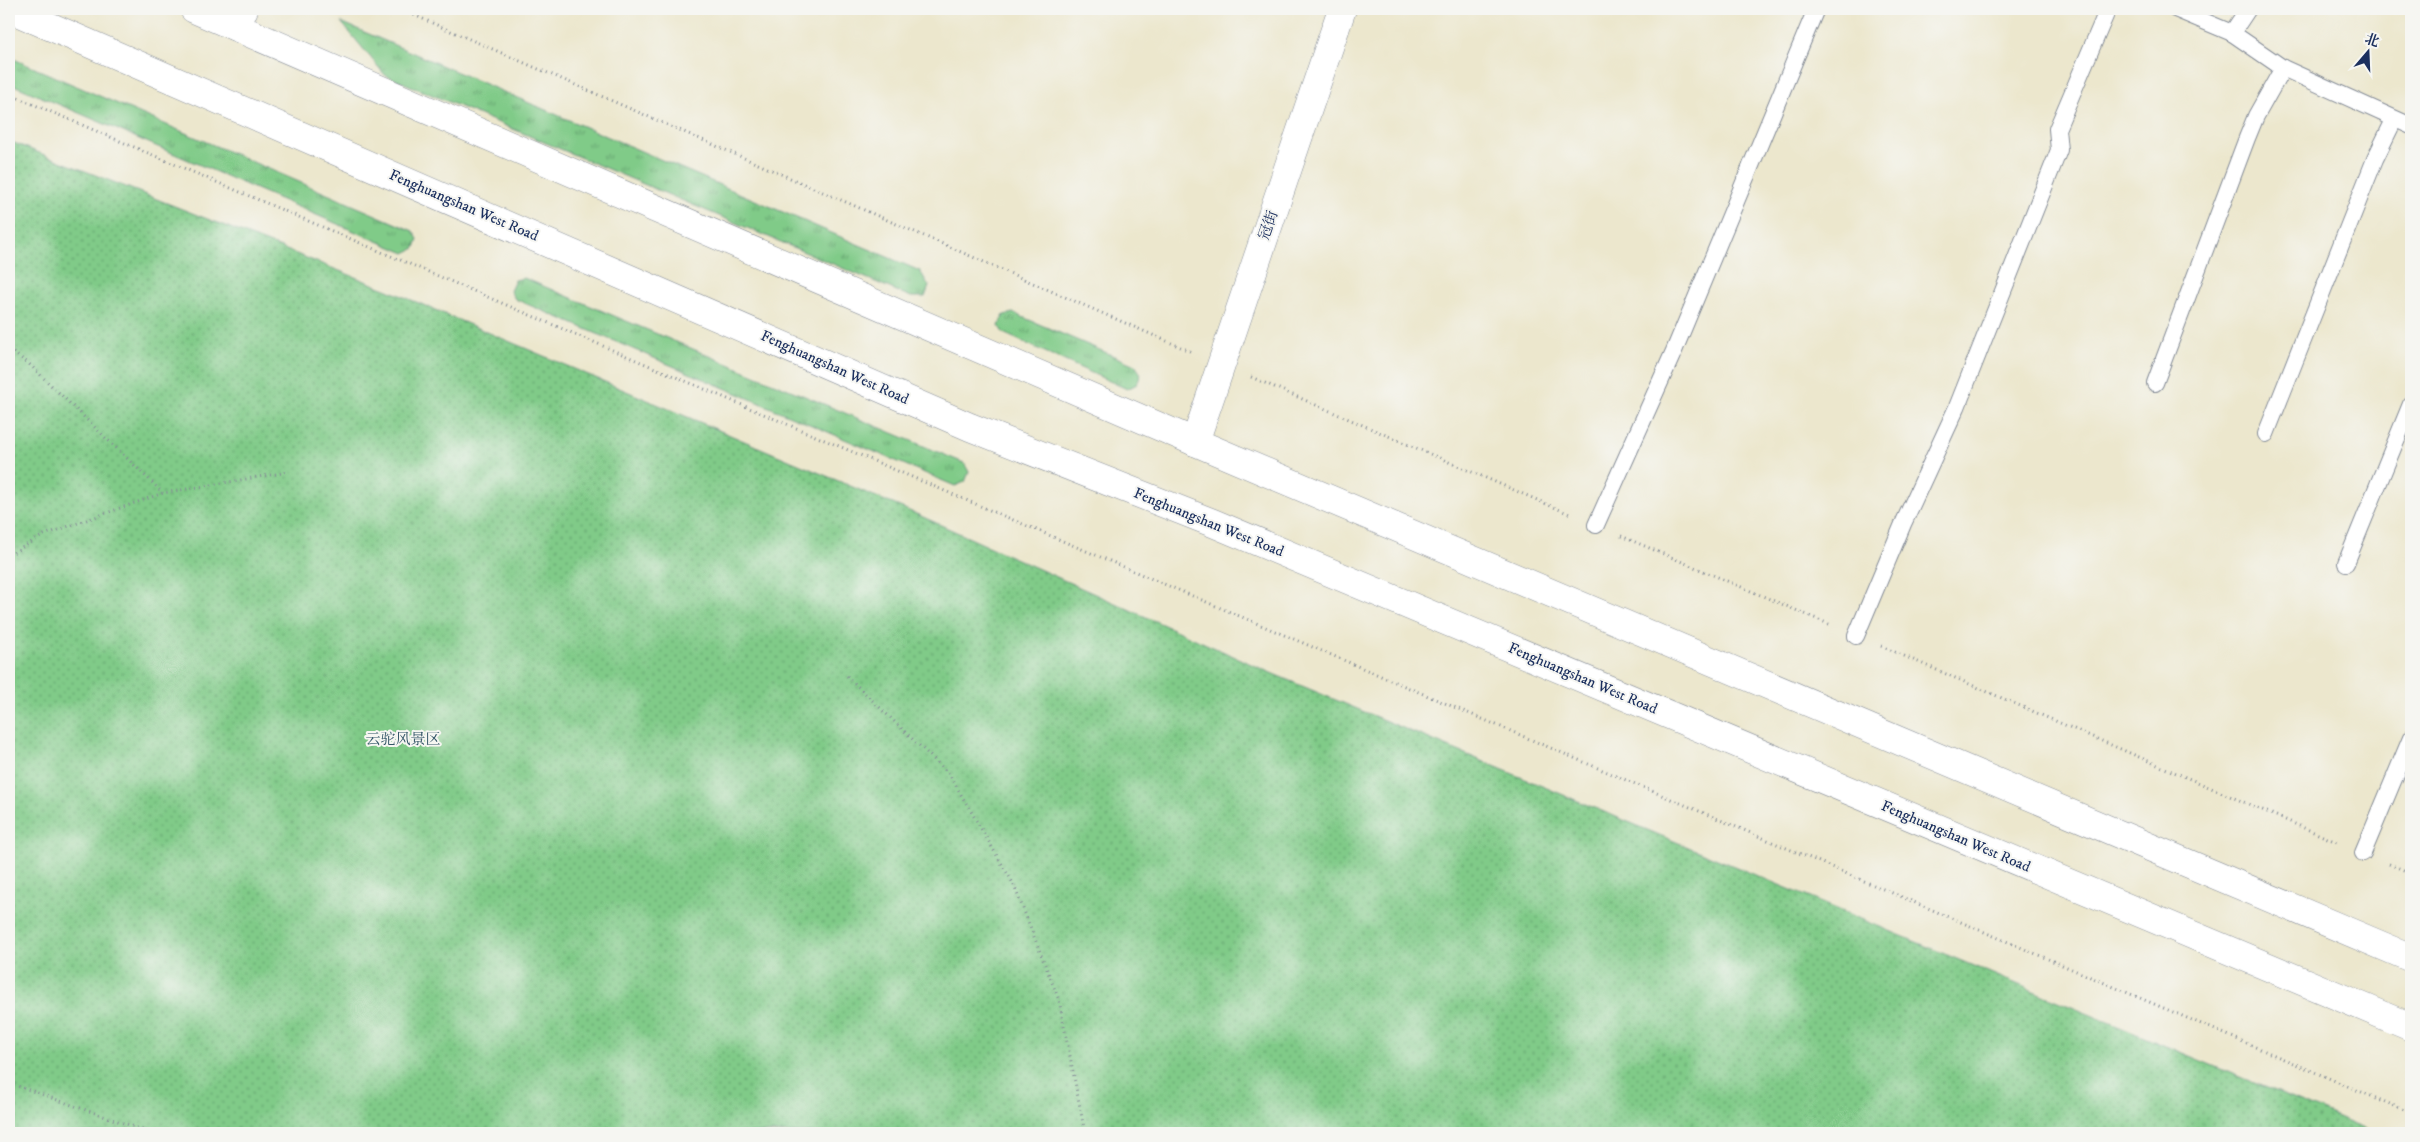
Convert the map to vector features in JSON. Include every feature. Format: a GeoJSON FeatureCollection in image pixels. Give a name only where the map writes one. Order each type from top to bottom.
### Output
{"type":"FeatureCollection","features":[{"type":"Feature","properties":{"kind":"main road","name":"Fenghuangshan West Road"},"geometry":{"type":"LineString","coordinates":[[10,9],[970,427],[1213,523],[2411,1027]]}},
{"type":"Feature","properties":{"kind":"main road"},"geometry":{"type":"LineString","coordinates":[[194,9],[240,18],[1195,442],[2411,958]]}},
{"type":"Feature","properties":{"kind":"main road","name":"冠街"},"geometry":{"type":"LineString","coordinates":[[1195,442],[1342,9]]}},
{"type":"Feature","properties":{"kind":"lane"},"geometry":{"type":"LineString","coordinates":[[1596,525],[1674,351],[1816,9]]}},
{"type":"Feature","properties":{"kind":"lane"},"geometry":{"type":"LineString","coordinates":[[1856,636],[1903,524],[1964,389],[2059,150],[2057,129],[2108,9]]}},
{"type":"Feature","properties":{"kind":"lane"},"geometry":{"type":"LineString","coordinates":[[2175,9],[2232,33],[2283,68],[2394,120],[2411,126]]}},
{"type":"Feature","properties":{"kind":"lane"},"geometry":{"type":"LineString","coordinates":[[2232,33],[2248,9]]}},
{"type":"Feature","properties":{"kind":"lane"},"geometry":{"type":"LineString","coordinates":[[2154,383],[2256,116],[2283,68]]}},
{"type":"Feature","properties":{"kind":"lane"},"geometry":{"type":"LineString","coordinates":[[2266,434],[2375,159],[2394,120]]}},
{"type":"Feature","properties":{"kind":"lane"},"geometry":{"type":"LineString","coordinates":[[2346,563],[2411,404]]}},
{"type":"Feature","properties":{"kind":"lane"},"geometry":{"type":"LineString","coordinates":[[2363,853],[2411,738]]}},
{"type":"Feature","properties":{"kind":"path"},"geometry":{"type":"LineString","coordinates":[[400,9],[1221,364],[2411,873]]}},
{"type":"Feature","properties":{"kind":"path"},"geometry":{"type":"LineString","coordinates":[[9,94],[2411,1113]]}},
{"type":"Feature","properties":{"kind":"path"},"geometry":{"type":"LineString","coordinates":[[9,350],[28,363],[163,493]]}},
{"type":"Feature","properties":{"kind":"path"},"geometry":{"type":"LineString","coordinates":[[9,555],[44,536],[163,493],[288,472]]}},
{"type":"Feature","properties":{"kind":"path"},"geometry":{"type":"LineString","coordinates":[[847,676],[948,774],[1014,883],[1059,1000],[1084,1133]]}},
{"type":"Feature","properties":{"kind":"path"},"geometry":{"type":"LineString","coordinates":[[9,1083],[152,1133]]}},
{"type":"Feature","properties":{"kind":"green space"},"geometry":{"type":"Polygon","coordinates":[[[341,22],[920,271],[929,286],[925,297],[911,297],[385,75],[341,22]]]}},
{"type":"Feature","properties":{"kind":"green space"},"geometry":{"type":"Polygon","coordinates":[[[9,57],[413,231],[418,239],[415,248],[405,253],[9,83],[9,57]]]}},
{"type":"Feature","properties":{"kind":"green space","name":"云驼风景区"},"geometry":{"type":"Polygon","coordinates":[[[9,141],[388,290],[914,513],[1271,673],[2374,1133],[9,1133],[9,141]]]}},
{"type":"Feature","properties":{"kind":"green space"},"geometry":{"type":"Polygon","coordinates":[[[524,278],[964,463],[969,472],[965,482],[955,486],[515,299],[510,291],[515,280],[524,278]]]}},
{"type":"Feature","properties":{"kind":"green space"},"geometry":{"type":"Polygon","coordinates":[[[1013,313],[1135,365],[1141,374],[1137,384],[1127,389],[1003,333],[999,326],[1004,315],[1013,313]]]}}]}
